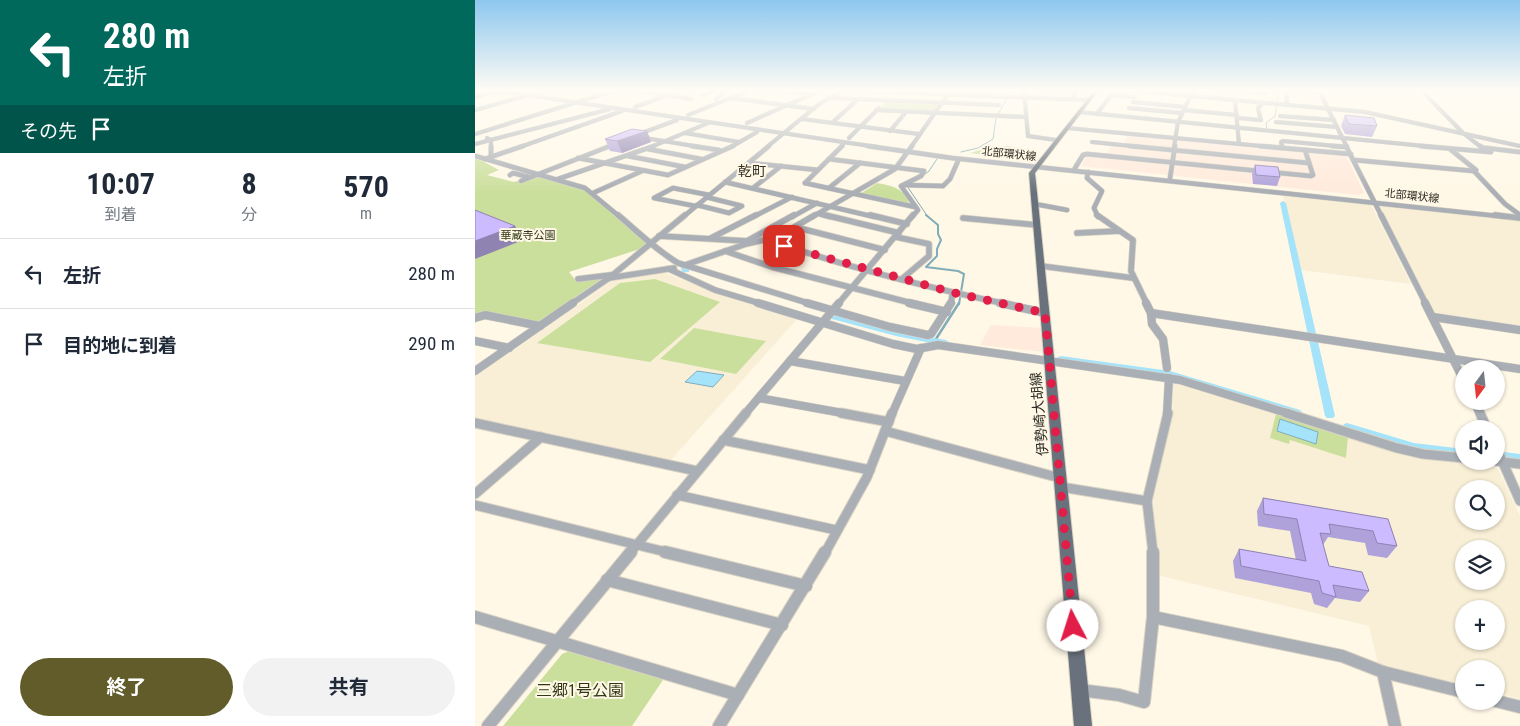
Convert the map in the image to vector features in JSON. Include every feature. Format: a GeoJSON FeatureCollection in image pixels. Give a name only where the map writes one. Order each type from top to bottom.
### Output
{"type":"FeatureCollection","features":[{"type":"Feature","properties":{"kind":"main road"},"geometry":{"type":"LineString","coordinates":[[1036,165],[1069,125]]}},
{"type":"Feature","properties":{"kind":"main road","name":"伊勢崎大胡線"},"geometry":{"type":"LineString","coordinates":[[1036,165],[1032,173],[1083,726]]}},
{"type":"Feature","properties":{"kind":"street"},"geometry":{"type":"LineString","coordinates":[[475,134],[505,125]]}},
{"type":"Feature","properties":{"kind":"street"},"geometry":{"type":"LineString","coordinates":[[475,144],[549,125]]}},
{"type":"Feature","properties":{"kind":"street"},"geometry":{"type":"LineString","coordinates":[[483,160],[582,125]]}},
{"type":"Feature","properties":{"kind":"street"},"geometry":{"type":"LineString","coordinates":[[664,125],[635,136],[725,150],[759,132]]}},
{"type":"Feature","properties":{"kind":"street"},"geometry":{"type":"LineString","coordinates":[[560,179],[708,125]]}},
{"type":"Feature","properties":{"kind":"street"},"geometry":{"type":"LineString","coordinates":[[727,125],[759,132],[780,133],[843,145],[907,152],[958,161],[1003,166],[1011,164]]}},
{"type":"Feature","properties":{"kind":"street","name":"北部環状線"},"geometry":{"type":"LineString","coordinates":[[727,125],[751,125],[780,133]]}},
{"type":"Feature","properties":{"kind":"street","name":"北部環状線"},"geometry":{"type":"LineString","coordinates":[[727,125],[907,152],[1011,164],[1036,165],[1088,172],[1520,216]]}},
{"type":"Feature","properties":{"kind":"street"},"geometry":{"type":"LineString","coordinates":[[475,371],[611,276],[749,163],[780,133],[792,125]]}},
{"type":"Feature","properties":{"kind":"street"},"geometry":{"type":"LineString","coordinates":[[846,125],[919,134]]}},
{"type":"Feature","properties":{"kind":"street"},"geometry":{"type":"LineString","coordinates":[[890,131],[895,125]]}},
{"type":"Feature","properties":{"kind":"street"},"geometry":{"type":"LineString","coordinates":[[578,279],[669,269],[725,251],[769,240],[819,214],[895,169],[926,125]]}},
{"type":"Feature","properties":{"kind":"street"},"geometry":{"type":"LineString","coordinates":[[1027,125],[1029,136],[1056,140]]}},
{"type":"Feature","properties":{"kind":"street"},"geometry":{"type":"LineString","coordinates":[[1115,132],[1119,125]]}},
{"type":"Feature","properties":{"kind":"street"},"geometry":{"type":"LineString","coordinates":[[1171,178],[1178,125]]}},
{"type":"Feature","properties":{"kind":"street"},"geometry":{"type":"LineString","coordinates":[[1206,125],[1491,152],[1465,134],[1456,125]]}},
{"type":"Feature","properties":{"kind":"street"},"geometry":{"type":"LineString","coordinates":[[1237,125],[1239,144]]}},
{"type":"Feature","properties":{"kind":"street"},"geometry":{"type":"LineString","coordinates":[[1297,125],[1337,127],[1455,363]]}},
{"type":"Feature","properties":{"kind":"street"},"geometry":{"type":"LineString","coordinates":[[1304,125],[1311,126]]}},
{"type":"Feature","properties":{"kind":"street"},"geometry":{"type":"LineString","coordinates":[[1423,125],[1520,146]]}},
{"type":"Feature","properties":{"kind":"street"},"geometry":{"type":"LineString","coordinates":[[1311,126],[1315,135]]}},
{"type":"Feature","properties":{"kind":"street"},"geometry":{"type":"LineString","coordinates":[[849,138],[861,127]]}},
{"type":"Feature","properties":{"kind":"street"},"geometry":{"type":"LineString","coordinates":[[1067,128],[1351,154]]}},
{"type":"Feature","properties":{"kind":"street"},"geometry":{"type":"LineString","coordinates":[[1075,168],[1099,131]]}},
{"type":"Feature","properties":{"kind":"street"},"geometry":{"type":"LineString","coordinates":[[686,133],[739,142]]}},
{"type":"Feature","properties":{"kind":"street"},"geometry":{"type":"LineString","coordinates":[[475,134],[491,140]]}},
{"type":"Feature","properties":{"kind":"street"},"geometry":{"type":"LineString","coordinates":[[491,140],[491,157]]}},
{"type":"Feature","properties":{"kind":"street"},"geometry":{"type":"LineString","coordinates":[[606,163],[666,141]]}},
{"type":"Feature","properties":{"kind":"street"},"geometry":{"type":"LineString","coordinates":[[1282,148],[1281,142],[1283,141],[1347,147]]}},
{"type":"Feature","properties":{"kind":"street"},"geometry":{"type":"LineString","coordinates":[[521,181],[619,142]]}},
{"type":"Feature","properties":{"kind":"street"},"geometry":{"type":"LineString","coordinates":[[1092,142],[1309,163]]}},
{"type":"Feature","properties":{"kind":"street"},"geometry":{"type":"LineString","coordinates":[[843,145],[805,183],[915,207]]}},
{"type":"Feature","properties":{"kind":"street"},"geometry":{"type":"LineString","coordinates":[[1484,148],[1520,152]]}},
{"type":"Feature","properties":{"kind":"street"},"geometry":{"type":"LineString","coordinates":[[648,149],[701,159]]}},
{"type":"Feature","properties":{"kind":"street"},"geometry":{"type":"LineString","coordinates":[[1450,149],[1476,170],[1474,171],[1505,204],[1520,216]]}},
{"type":"Feature","properties":{"kind":"street"},"geometry":{"type":"LineString","coordinates":[[578,158],[668,175],[720,150]]}},
{"type":"Feature","properties":{"kind":"street"},"geometry":{"type":"LineString","coordinates":[[1085,154],[1311,176],[1313,175],[1305,150]]}},
{"type":"Feature","properties":{"kind":"street","name":"北部環状線"},"geometry":{"type":"LineString","coordinates":[[907,152],[1171,178],[1374,201]]}},
{"type":"Feature","properties":{"kind":"street"},"geometry":{"type":"LineString","coordinates":[[475,156],[483,160],[560,179],[585,188],[670,260],[833,311],[890,327],[928,335],[931,334],[938,321],[947,312],[953,302],[952,296],[955,293]]}},
{"type":"Feature","properties":{"kind":"street"},"geometry":{"type":"LineString","coordinates":[[628,156],[685,167]]}},
{"type":"Feature","properties":{"kind":"street"},"geometry":{"type":"LineString","coordinates":[[829,159],[895,169],[924,171],[921,176],[902,184]]}},
{"type":"Feature","properties":{"kind":"street"},"geometry":{"type":"LineString","coordinates":[[1354,160],[1474,171]]}},
{"type":"Feature","properties":{"kind":"street"},"geometry":{"type":"LineString","coordinates":[[902,184],[943,186],[951,179],[951,174],[958,161]]}},
{"type":"Feature","properties":{"kind":"street"},"geometry":{"type":"LineString","coordinates":[[749,163],[818,170]]}},
{"type":"Feature","properties":{"kind":"street"},"geometry":{"type":"LineString","coordinates":[[829,188],[861,163]]}},
{"type":"Feature","properties":{"kind":"street"},"geometry":{"type":"LineString","coordinates":[[753,188],[781,166]]}},
{"type":"Feature","properties":{"kind":"street"},"geometry":{"type":"LineString","coordinates":[[593,193],[642,170]]}},
{"type":"Feature","properties":{"kind":"street"},"geometry":{"type":"LineString","coordinates":[[1088,172],[1088,178],[1101,191],[1101,196],[1095,205],[1095,214],[1133,240],[1130,265],[1133,278],[1151,313],[1152,324],[1164,341],[1167,368]]}},
{"type":"Feature","properties":{"kind":"street"},"geometry":{"type":"LineString","coordinates":[[510,175],[513,173],[529,177]]}},
{"type":"Feature","properties":{"kind":"street"},"geometry":{"type":"LineString","coordinates":[[725,182],[907,224]]}},
{"type":"Feature","properties":{"kind":"street"},"geometry":{"type":"LineString","coordinates":[[489,726],[636,544],[918,210],[902,184]]}},
{"type":"Feature","properties":{"kind":"street"},"geometry":{"type":"LineString","coordinates":[[673,188],[742,206],[729,213],[696,205],[653,198],[673,188]]}},
{"type":"Feature","properties":{"kind":"street"},"geometry":{"type":"LineString","coordinates":[[709,239],[792,197]]}},
{"type":"Feature","properties":{"kind":"street"},"geometry":{"type":"LineString","coordinates":[[659,236],[747,241],[817,203]]}},
{"type":"Feature","properties":{"kind":"street"},"geometry":{"type":"LineString","coordinates":[[1035,204],[1067,210]]}},
{"type":"Feature","properties":{"kind":"street"},"geometry":{"type":"LineString","coordinates":[[819,214],[929,244],[929,256],[903,278]]}},
{"type":"Feature","properties":{"kind":"street"},"geometry":{"type":"LineString","coordinates":[[963,218],[1037,225]]}},
{"type":"Feature","properties":{"kind":"street"},"geometry":{"type":"LineString","coordinates":[[795,227],[885,250]]}},
{"type":"Feature","properties":{"kind":"street"},"geometry":{"type":"LineString","coordinates":[[1077,233],[1119,231]]}},
{"type":"Feature","properties":{"kind":"street"},"geometry":{"type":"LineString","coordinates":[[769,240],[797,250],[869,268],[955,293],[1045,313]]}},
{"type":"Feature","properties":{"kind":"street"},"geometry":{"type":"LineString","coordinates":[[725,251],[772,267],[851,289],[947,312]]}},
{"type":"Feature","properties":{"kind":"street"},"geometry":{"type":"LineString","coordinates":[[1041,266],[1133,278]]}},
{"type":"Feature","properties":{"kind":"street"},"geometry":{"type":"LineString","coordinates":[[669,269],[715,290],[893,344],[921,348],[938,345],[1169,378],[1397,448],[1423,454],[1455,457]]}},
{"type":"Feature","properties":{"kind":"street"},"geometry":{"type":"LineString","coordinates":[[1151,313],[1520,370]]}},
{"type":"Feature","properties":{"kind":"street"},"geometry":{"type":"LineString","coordinates":[[475,318],[485,315],[540,326]]}},
{"type":"Feature","properties":{"kind":"street"},"geometry":{"type":"LineString","coordinates":[[1433,317],[1520,330]]}},
{"type":"Feature","properties":{"kind":"street"},"geometry":{"type":"LineString","coordinates":[[475,341],[509,348]]}},
{"type":"Feature","properties":{"kind":"street"},"geometry":{"type":"LineString","coordinates":[[719,726],[806,586],[870,470],[905,381],[921,348]]}},
{"type":"Feature","properties":{"kind":"street"},"geometry":{"type":"LineString","coordinates":[[789,361],[905,381]]}},
{"type":"Feature","properties":{"kind":"street"},"geometry":{"type":"LineString","coordinates":[[1080,690],[1119,695],[1144,702],[1153,616],[1153,542],[1147,501],[1168,410],[1169,378]]}},
{"type":"Feature","properties":{"kind":"street"},"geometry":{"type":"LineString","coordinates":[[759,398],[887,427],[1060,483],[1147,501]]}},
{"type":"Feature","properties":{"kind":"street"},"geometry":{"type":"LineString","coordinates":[[475,423],[697,471]]}},
{"type":"Feature","properties":{"kind":"street"},"geometry":{"type":"LineString","coordinates":[[475,494],[541,437]]}},
{"type":"Feature","properties":{"kind":"street"},"geometry":{"type":"LineString","coordinates":[[723,440],[870,470]]}},
{"type":"Feature","properties":{"kind":"street"},"geometry":{"type":"LineString","coordinates":[[1505,458],[1520,464]]}},
{"type":"Feature","properties":{"kind":"street"},"geometry":{"type":"LineString","coordinates":[[1505,469],[1520,501]]}},
{"type":"Feature","properties":{"kind":"street"},"geometry":{"type":"LineString","coordinates":[[677,495],[836,530]]}},
{"type":"Feature","properties":{"kind":"street"},"geometry":{"type":"LineString","coordinates":[[475,505],[806,586]]}},
{"type":"Feature","properties":{"kind":"street"},"geometry":{"type":"LineString","coordinates":[[607,580],[782,625]]}},
{"type":"Feature","properties":{"kind":"street"},"geometry":{"type":"LineString","coordinates":[[1153,616],[1342,656],[1383,672],[1455,690]]}},
{"type":"Feature","properties":{"kind":"street"},"geometry":{"type":"LineString","coordinates":[[475,617],[738,694]]}},
{"type":"Feature","properties":{"kind":"street"},"geometry":{"type":"LineString","coordinates":[[1383,672],[1395,726]]}},
{"type":"Feature","properties":{"kind":"street"},"geometry":{"type":"LineString","coordinates":[[1505,703],[1520,707]]}},
{"type":"Feature","properties":{"kind":"shaded area"},"geometry":{"type":"Polygon","coordinates":[[[1127,135],[1340,155],[1347,157],[1364,193],[1358,195],[1081,166],[1087,156],[1107,157],[1111,143],[1124,144],[1127,135]]]}},
{"type":"Feature","properties":{"kind":"shaded area"},"geometry":{"type":"Polygon","coordinates":[[[1283,196],[1371,205],[1411,284],[1301,270],[1283,196]]]}},
{"type":"Feature","properties":{"kind":"shaded area"},"geometry":{"type":"Polygon","coordinates":[[[1380,206],[1520,221],[1520,328],[1436,316],[1380,206]]]}},
{"type":"Feature","properties":{"kind":"shaded area"},"geometry":{"type":"Polygon","coordinates":[[[663,272],[710,291],[798,318],[670,461],[475,419],[475,377],[612,281],[663,272]]]}},
{"type":"Feature","properties":{"kind":"shaded area"},"geometry":{"type":"Polygon","coordinates":[[[991,325],[1041,328],[1044,352],[980,345],[991,325]]]}},
{"type":"Feature","properties":{"kind":"shaded area"},"geometry":{"type":"Polygon","coordinates":[[[1178,383],[1400,452],[1455,462],[1455,470],[1498,470],[1503,480],[1455,480],[1455,530],[1505,530],[1505,484],[1520,516],[1520,699],[1505,695],[1505,660],[1455,660],[1455,683],[1378,664],[1369,626],[1157,575],[1153,498],[1171,414],[1173,384],[1178,383]]]}},
{"type":"Feature","properties":{"kind":"green space"},"geometry":{"type":"Polygon","coordinates":[[[1008,146],[1021,149],[1011,158],[970,153],[987,148],[1008,146]]]}},
{"type":"Feature","properties":{"kind":"green space","name":"華蔵寺公園"},"geometry":{"type":"Polygon","coordinates":[[[475,157],[499,170],[487,175],[514,182],[538,174],[585,189],[648,242],[640,249],[569,272],[576,281],[603,278],[542,320],[537,322],[475,317],[475,157]]]}},
{"type":"Feature","properties":{"kind":"green space"},"geometry":{"type":"Polygon","coordinates":[[[877,183],[900,190],[909,203],[860,194],[877,183]]]}},
{"type":"Feature","properties":{"kind":"green space"},"geometry":{"type":"Polygon","coordinates":[[[655,279],[720,302],[650,362],[537,343],[620,283],[655,279]]]}},
{"type":"Feature","properties":{"kind":"green space"},"geometry":{"type":"Polygon","coordinates":[[[694,328],[766,341],[736,374],[660,359],[694,328]]]}},
{"type":"Feature","properties":{"kind":"green space"},"geometry":{"type":"Polygon","coordinates":[[[1276,414],[1348,436],[1346,458],[1290,440],[1289,444],[1270,438],[1276,414]]]}},
{"type":"Feature","properties":{"kind":"green space","name":"三郷1号公園"},"geometry":{"type":"Polygon","coordinates":[[[572,650],[665,677],[632,726],[503,726],[562,654],[572,650]]]}},
{"type":"Feature","properties":{"kind":"water"},"geometry":{"type":"Polygon","coordinates":[[[697,371],[724,375],[713,387],[685,382],[697,371]]]}},
{"type":"Feature","properties":{"kind":"water"},"geometry":{"type":"Polygon","coordinates":[[[1280,419],[1318,432],[1316,444],[1277,431],[1280,419]]]}},
{"type":"Feature","properties":{"kind":"building"},"geometry":{"type":"Polygon","coordinates":[[[632,129],[647,131],[617,141],[605,139],[632,129]]]}},
{"type":"Feature","properties":{"kind":"building"},"geometry":{"type":"Polygon","coordinates":[[[1255,165],[1278,167],[1280,177],[1256,175],[1255,165]]]}},
{"type":"Feature","properties":{"kind":"building"},"geometry":{"type":"Polygon","coordinates":[[[475,210],[515,226],[475,241],[475,210]]]}},
{"type":"Feature","properties":{"kind":"building"},"geometry":{"type":"Polygon","coordinates":[[[1263,498],[1388,519],[1397,546],[1377,543],[1373,531],[1329,524],[1331,534],[1320,533],[1329,566],[1362,572],[1369,591],[1333,585],[1336,597],[1322,593],[1319,581],[1241,566],[1239,549],[1306,561],[1297,519],[1264,514],[1263,498]]]}},
{"type":"Feature","properties":{"kind":"waterway"},"geometry":{"type":"LineString","coordinates":[[961,152],[978,148],[993,139],[995,125]]}},
{"type":"Feature","properties":{"kind":"waterway"},"geometry":{"type":"LineString","coordinates":[[1266,125],[1267,130]]}},
{"type":"Feature","properties":{"kind":"waterway"},"geometry":{"type":"LineString","coordinates":[[918,180],[929,171],[937,159]]}},
{"type":"Feature","properties":{"kind":"waterway"},"geometry":{"type":"LineString","coordinates":[[909,185],[907,186],[927,216]]}},
{"type":"Feature","properties":{"kind":"waterway"},"geometry":{"type":"LineString","coordinates":[[1283,203],[1330,416]]}},
{"type":"Feature","properties":{"kind":"waterway"},"geometry":{"type":"LineString","coordinates":[[927,216],[938,225],[938,234],[941,240],[937,249],[937,256],[926,267],[958,271],[964,274],[959,304]]}},
{"type":"Feature","properties":{"kind":"waterway"},"geometry":{"type":"LineString","coordinates":[[934,342],[959,303]]}},
{"type":"Feature","properties":{"kind":"waterway"},"geometry":{"type":"LineString","coordinates":[[835,317],[896,334],[946,343]]}},
{"type":"Feature","properties":{"kind":"waterway"},"geometry":{"type":"LineString","coordinates":[[1061,359],[1170,374],[1297,412]]}},
{"type":"Feature","properties":{"kind":"waterway"},"geometry":{"type":"LineString","coordinates":[[1347,427],[1414,447],[1455,452]]}},
{"type":"Feature","properties":{"kind":"waterway"},"geometry":{"type":"LineString","coordinates":[[1505,456],[1520,458]]}},
{"type":"Feature","properties":{"kind":"district","name":"乾町"},"geometry":{"type":"Point","coordinates":[752,171]}},
{"type":"Feature","properties":{"kind":"route"},"geometry":{"type":"LineString","coordinates":[[784,246],[955,293],[1045,313],[1073,626]]}}]}
